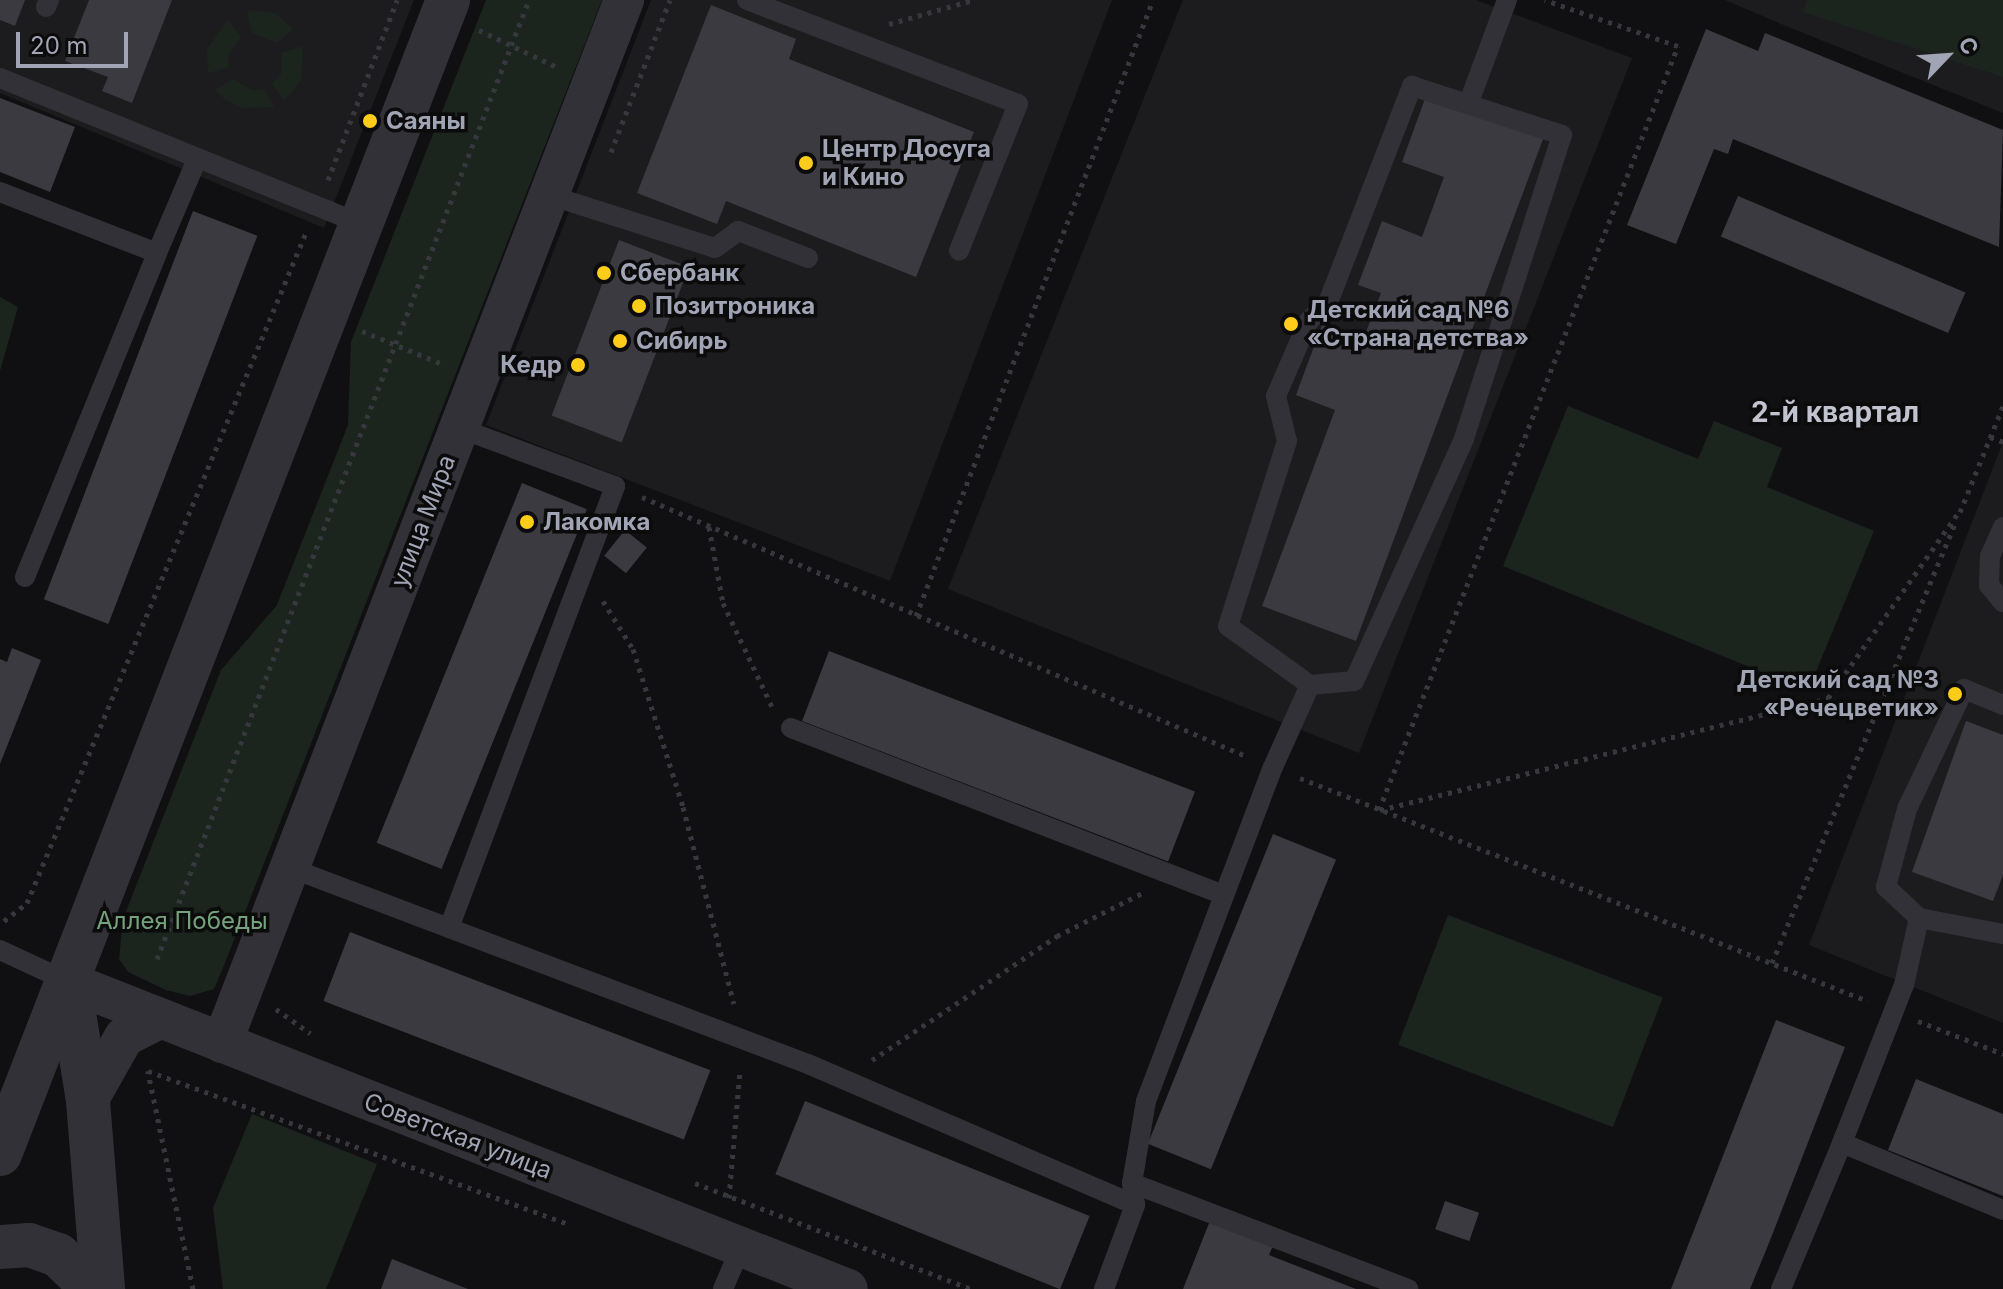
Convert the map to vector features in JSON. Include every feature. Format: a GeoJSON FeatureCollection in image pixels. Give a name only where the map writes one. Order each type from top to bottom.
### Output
{"type":"FeatureCollection","features":[{"type":"Feature","properties":{"kind":"street","name":"улица Мира"},"geometry":{"type":"LineString","coordinates":[[222,1043],[624,0]]}},
{"type":"Feature","properties":{"kind":"street"},"geometry":{"type":"LineString","coordinates":[[0,1154],[361,224],[461,14]]}},
{"type":"Feature","properties":{"kind":"street"},"geometry":{"type":"LineString","coordinates":[[69,982],[88,1101],[103,1289]]}},
{"type":"Feature","properties":{"kind":"street","name":"Советская улица"},"geometry":{"type":"LineString","coordinates":[[69,982],[848,1289]]}},
{"type":"Feature","properties":{"kind":"street"},"geometry":{"type":"LineString","coordinates":[[88,1101],[124,1037],[159,1019]]}},
{"type":"Feature","properties":{"kind":"street"},"geometry":{"type":"LineString","coordinates":[[0,1247],[29,1245],[58,1255],[93,1289]]}},
{"type":"Feature","properties":{"kind":"lane"},"geometry":{"type":"LineString","coordinates":[[747,0],[1018,104],[959,251]]}},
{"type":"Feature","properties":{"kind":"lane"},"geometry":{"type":"LineString","coordinates":[[1469,102],[1507,0]]}},
{"type":"Feature","properties":{"kind":"lane"},"geometry":{"type":"LineString","coordinates":[[0,78],[361,224]]}},
{"type":"Feature","properties":{"kind":"lane"},"geometry":{"type":"LineString","coordinates":[[1412,86],[1469,102],[1562,135],[1464,439],[1354,681],[1310,685],[1228,626],[1287,441],[1276,396],[1308,322],[1329,300],[1412,86]]}},
{"type":"Feature","properties":{"kind":"lane"},"geometry":{"type":"LineString","coordinates":[[25,577],[197,159]]}},
{"type":"Feature","properties":{"kind":"lane"},"geometry":{"type":"LineString","coordinates":[[0,192],[157,253]]}},
{"type":"Feature","properties":{"kind":"lane"},"geometry":{"type":"LineString","coordinates":[[549,195],[715,248],[738,231],[808,258]]}},
{"type":"Feature","properties":{"kind":"lane"},"geometry":{"type":"LineString","coordinates":[[449,928],[615,486],[459,428]]}},
{"type":"Feature","properties":{"kind":"lane"},"geometry":{"type":"LineString","coordinates":[[2003,527],[1990,556],[1989,585],[2003,602]]}},
{"type":"Feature","properties":{"kind":"lane"},"geometry":{"type":"LineString","coordinates":[[1104,1289],[1135,1205],[1132,1183],[1146,1101],[1273,767],[1310,685]]}},
{"type":"Feature","properties":{"kind":"lane"},"geometry":{"type":"LineString","coordinates":[[2003,705],[1964,689],[1907,809],[1886,887],[1919,918],[2003,934]]}},
{"type":"Feature","properties":{"kind":"lane"},"geometry":{"type":"LineString","coordinates":[[791,728],[1224,895]]}},
{"type":"Feature","properties":{"kind":"lane"},"geometry":{"type":"LineString","coordinates":[[288,867],[844,1079],[1135,1205]]}},
{"type":"Feature","properties":{"kind":"lane"},"geometry":{"type":"LineString","coordinates":[[1781,1289],[1895,1012],[1919,918]]}},
{"type":"Feature","properties":{"kind":"lane"},"geometry":{"type":"LineString","coordinates":[[0,950],[69,982]]}},
{"type":"Feature","properties":{"kind":"lane"},"geometry":{"type":"LineString","coordinates":[[1842,1143],[2003,1210]]}},
{"type":"Feature","properties":{"kind":"lane"},"geometry":{"type":"LineString","coordinates":[[1132,1183],[1408,1289]]}},
{"type":"Feature","properties":{"kind":"lane"},"geometry":{"type":"LineString","coordinates":[[723,1289],[741,1247]]}},
{"type":"Feature","properties":{"kind":"path"},"geometry":{"type":"LineString","coordinates":[[0,924],[27,903],[317,206],[397,0]]}},
{"type":"Feature","properties":{"kind":"path"},"geometry":{"type":"LineString","coordinates":[[157,959],[529,0]]}},
{"type":"Feature","properties":{"kind":"path"},"geometry":{"type":"LineString","coordinates":[[846,36],[973,0]]}},
{"type":"Feature","properties":{"kind":"path"},"geometry":{"type":"LineString","coordinates":[[916,616],[1153,0]]}},
{"type":"Feature","properties":{"kind":"path"},"geometry":{"type":"LineString","coordinates":[[1379,810],[1678,46],[1545,0]]}},
{"type":"Feature","properties":{"kind":"path"},"geometry":{"type":"LineString","coordinates":[[461,14],[512,45],[560,68]]}},
{"type":"Feature","properties":{"kind":"path"},"geometry":{"type":"LineString","coordinates":[[280,296],[478,379]]}},
{"type":"Feature","properties":{"kind":"path"},"geometry":{"type":"LineString","coordinates":[[1772,963],[2003,406]]}},
{"type":"Feature","properties":{"kind":"path"},"geometry":{"type":"LineString","coordinates":[[1990,437],[2003,442]]}},
{"type":"Feature","properties":{"kind":"path"},"geometry":{"type":"LineString","coordinates":[[615,486],[1273,767],[2003,1054]]}},
{"type":"Feature","properties":{"kind":"path"},"geometry":{"type":"LineString","coordinates":[[1379,810],[1828,698],[1960,510]]}},
{"type":"Feature","properties":{"kind":"path"},"geometry":{"type":"LineString","coordinates":[[709,526],[723,603],[771,707],[791,728]]}},
{"type":"Feature","properties":{"kind":"path"},"geometry":{"type":"LineString","coordinates":[[584,569],[633,649],[683,807],[743,1039],[728,1196],[741,1247]]}},
{"type":"Feature","properties":{"kind":"path"},"geometry":{"type":"LineString","coordinates":[[844,1079],[1057,936],[1175,876]]}},
{"type":"Feature","properties":{"kind":"path"},"geometry":{"type":"LineString","coordinates":[[193,1289],[148,1071],[579,1228]]}},
{"type":"Feature","properties":{"kind":"shaded area"},"geometry":{"type":"Polygon","coordinates":[[[0,0],[414,0],[324,228],[0,93],[0,0]]]}},
{"type":"Feature","properties":{"kind":"shaded area"},"geometry":{"type":"Polygon","coordinates":[[[651,0],[1112,0],[890,581],[486,425],[651,0]]]}},
{"type":"Feature","properties":{"kind":"shaded area","name":"Детский сад №6 «Страна детства»"},"geometry":{"type":"Polygon","coordinates":[[[1183,0],[1476,0],[1632,58],[1359,753],[948,589],[1183,0]]]}},
{"type":"Feature","properties":{"kind":"shaded area"},"geometry":{"type":"Polygon","coordinates":[[[1725,0],[2003,0],[2003,113],[1781,24],[1725,0]]]}},
{"type":"Feature","properties":{"kind":"shaded area","name":"Детский сад №3 «Речецветик»"},"geometry":{"type":"Polygon","coordinates":[[[2003,442],[2003,1023],[1809,945],[2003,442]]]}},
{"type":"Feature","properties":{"kind":"green space","name":"Аллея Победы"},"geometry":{"type":"Polygon","coordinates":[[[486,0],[602,0],[214,989],[190,996],[166,990],[128,972],[119,959],[123,919],[221,670],[277,605],[348,425],[351,342],[486,0]]]}},
{"type":"Feature","properties":{"kind":"green space"},"geometry":{"type":"Polygon","coordinates":[[[1807,0],[2003,0],[2003,77],[1803,12],[1807,0]]]}},
{"type":"Feature","properties":{"kind":"green space"},"geometry":{"type":"Polygon","coordinates":[[[247,12],[274,13],[294,29],[277,43],[252,33],[247,12]]]}},
{"type":"Feature","properties":{"kind":"green space"},"geometry":{"type":"Polygon","coordinates":[[[228,20],[241,37],[228,56],[228,68],[208,73],[207,49],[228,20]]]}},
{"type":"Feature","properties":{"kind":"green space"},"geometry":{"type":"Polygon","coordinates":[[[303,46],[301,81],[284,101],[272,84],[281,74],[282,53],[303,46]]]}},
{"type":"Feature","properties":{"kind":"green space"},"geometry":{"type":"Polygon","coordinates":[[[233,79],[252,90],[264,89],[274,107],[242,108],[227,101],[215,90],[233,79]]]}},
{"type":"Feature","properties":{"kind":"green space"},"geometry":{"type":"Polygon","coordinates":[[[0,297],[18,307],[0,371],[0,297]]]}},
{"type":"Feature","properties":{"kind":"green space"},"geometry":{"type":"Polygon","coordinates":[[[1568,406],[1698,459],[1714,421],[1782,448],[1767,487],[1874,531],[1808,691],[1503,566],[1568,406]]]}},
{"type":"Feature","properties":{"kind":"green space"},"geometry":{"type":"Polygon","coordinates":[[[1448,915],[1663,997],[1613,1127],[1398,1045],[1448,915]]]}},
{"type":"Feature","properties":{"kind":"green space"},"geometry":{"type":"Polygon","coordinates":[[[252,1114],[377,1164],[326,1289],[223,1289],[213,1208],[252,1114]]]}},
{"type":"Feature","properties":{"kind":"building"},"geometry":{"type":"Polygon","coordinates":[[[0,0],[25,0],[15,26],[0,20],[0,0]]]}},
{"type":"Feature","properties":{"kind":"building"},"geometry":{"type":"Polygon","coordinates":[[[89,0],[172,0],[132,103],[102,91],[108,77],[65,61],[89,0]]]}},
{"type":"Feature","properties":{"kind":"building","name":"Центр Досуга и Кино"},"geometry":{"type":"Polygon","coordinates":[[[711,5],[796,39],[789,59],[974,132],[916,277],[726,201],[717,224],[637,193],[711,5]]]}},
{"type":"Feature","properties":{"kind":"building"},"geometry":{"type":"Polygon","coordinates":[[[1706,29],[1758,51],[1765,33],[2003,130],[1999,247],[1733,139],[1728,154],[1714,149],[1676,244],[1627,225],[1706,29]]]}},
{"type":"Feature","properties":{"kind":"building"},"geometry":{"type":"Polygon","coordinates":[[[1426,96],[1543,139],[1356,641],[1262,606],[1335,410],[1296,395],[1322,325],[1363,340],[1381,293],[1358,285],[1382,221],[1422,237],[1444,177],[1402,162],[1426,96]]]}},
{"type":"Feature","properties":{"kind":"building"},"geometry":{"type":"Polygon","coordinates":[[[0,98],[75,127],[50,192],[0,172],[0,98]]]}},
{"type":"Feature","properties":{"kind":"building"},"geometry":{"type":"Polygon","coordinates":[[[1738,196],[1965,293],[1948,333],[1721,237],[1738,196]]]}},
{"type":"Feature","properties":{"kind":"building"},"geometry":{"type":"Polygon","coordinates":[[[193,211],[257,236],[108,624],[44,599],[193,211]]]}},
{"type":"Feature","properties":{"kind":"building","name":"Сибирь"},"geometry":{"type":"Polygon","coordinates":[[[619,240],[689,267],[622,442],[552,416],[619,240]]]}},
{"type":"Feature","properties":{"kind":"building"},"geometry":{"type":"Polygon","coordinates":[[[522,483],[587,509],[442,869],[377,843],[522,483]]]}},
{"type":"Feature","properties":{"kind":"building"},"geometry":{"type":"Polygon","coordinates":[[[625,530],[647,548],[626,573],[604,556],[625,530]]]}},
{"type":"Feature","properties":{"kind":"building"},"geometry":{"type":"Polygon","coordinates":[[[12,648],[41,660],[0,764],[0,659],[7,662],[12,648]]]}},
{"type":"Feature","properties":{"kind":"building"},"geometry":{"type":"Polygon","coordinates":[[[829,651],[1195,791],[1168,861],[802,721],[829,651]]]}},
{"type":"Feature","properties":{"kind":"building"},"geometry":{"type":"Polygon","coordinates":[[[1966,721],[2003,735],[2003,875],[1993,901],[1912,872],[1966,721]]]}},
{"type":"Feature","properties":{"kind":"building"},"geometry":{"type":"Polygon","coordinates":[[[1273,834],[1336,859],[1211,1169],[1148,1144],[1273,834]]]}},
{"type":"Feature","properties":{"kind":"building"},"geometry":{"type":"Polygon","coordinates":[[[350,932],[710,1070],[684,1139],[323,1001],[350,932]]]}},
{"type":"Feature","properties":{"kind":"building"},"geometry":{"type":"Polygon","coordinates":[[[1776,1020],[1845,1047],[1769,1243],[1750,1289],[1671,1289],[1776,1020]]]}},
{"type":"Feature","properties":{"kind":"building"},"geometry":{"type":"Polygon","coordinates":[[[1916,1079],[2003,1114],[2003,1196],[1888,1150],[1916,1079]]]}},
{"type":"Feature","properties":{"kind":"building"},"geometry":{"type":"Polygon","coordinates":[[[805,1101],[1090,1216],[1059,1289],[775,1174],[805,1101]]]}},
{"type":"Feature","properties":{"kind":"building"},"geometry":{"type":"Polygon","coordinates":[[[1445,1201],[1479,1213],[1469,1241],[1435,1229],[1445,1201]]]}},
{"type":"Feature","properties":{"kind":"building"},"geometry":{"type":"Polygon","coordinates":[[[1215,1208],[1278,1234],[1269,1255],[1356,1289],[1183,1289],[1215,1208]]]}},
{"type":"Feature","properties":{"kind":"building"},"geometry":{"type":"Polygon","coordinates":[[[392,1259],[468,1289],[381,1289],[392,1259]]]}},
{"type":"Feature","properties":{"kind":"place","name":"Саяны"},"geometry":{"type":"Point","coordinates":[370,121]}},
{"type":"Feature","properties":{"kind":"place","name":"Центр Досуга и Кино"},"geometry":{"type":"Point","coordinates":[806,163]}},
{"type":"Feature","properties":{"kind":"place","name":"Сбербанк"},"geometry":{"type":"Point","coordinates":[604,273]}},
{"type":"Feature","properties":{"kind":"place","name":"Позитроника"},"geometry":{"type":"Point","coordinates":[639,306]}},
{"type":"Feature","properties":{"kind":"place","name":"Детский сад №6 «Страна детства»"},"geometry":{"type":"Point","coordinates":[1291,324]}},
{"type":"Feature","properties":{"kind":"place","name":"Сибирь"},"geometry":{"type":"Point","coordinates":[620,341]}},
{"type":"Feature","properties":{"kind":"place","name":"Кедр"},"geometry":{"type":"Point","coordinates":[578,365]}},
{"type":"Feature","properties":{"kind":"place","name":"Лакомка"},"geometry":{"type":"Point","coordinates":[527,522]}},
{"type":"Feature","properties":{"kind":"place","name":"Детский сад №3 «Речецветик»"},"geometry":{"type":"Point","coordinates":[1955,694]}},
{"type":"Feature","properties":{"kind":"district","name":"2-й квартал"},"geometry":{"type":"Point","coordinates":[1835,412]}}]}
